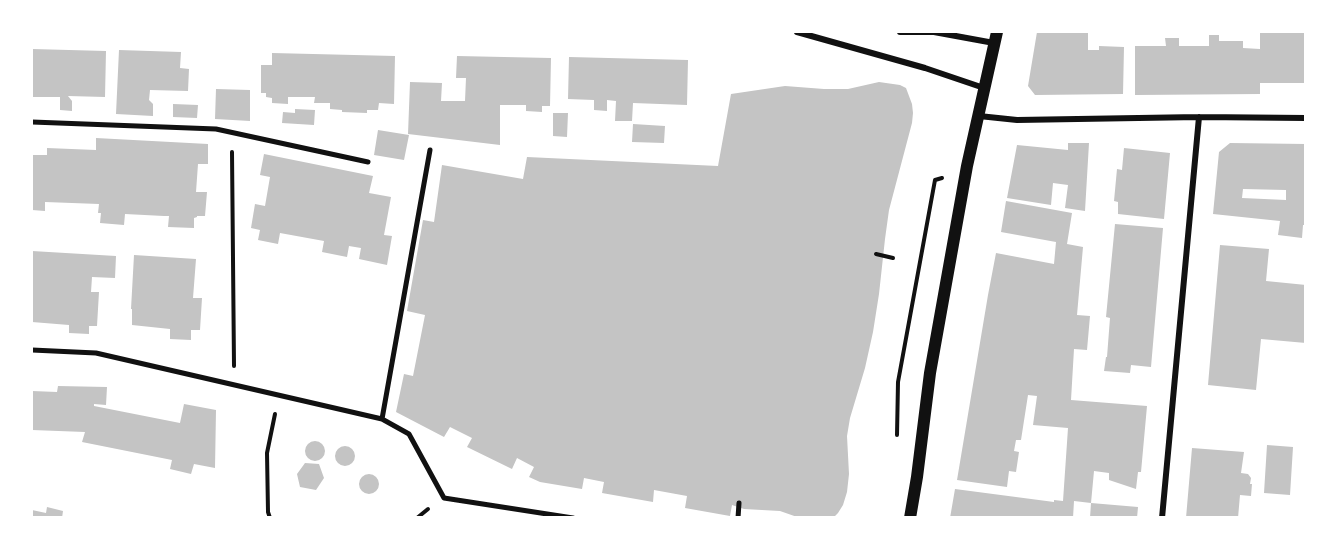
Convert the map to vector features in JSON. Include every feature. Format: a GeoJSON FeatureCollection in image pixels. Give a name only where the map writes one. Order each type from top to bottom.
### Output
{"type":"FeatureCollection","features":[{"type":"Feature","properties":{"kind":"main road"},"geometry":{"type":"LineString","coordinates":[[910,518],[930,373],[967,166],[995,37]]}},
{"type":"Feature","properties":{"kind":"street"},"geometry":{"type":"LineString","coordinates":[[797,32],[925,68],[984,88]]}},
{"type":"Feature","properties":{"kind":"street"},"geometry":{"type":"LineString","coordinates":[[900,32],[995,37]]}},
{"type":"Feature","properties":{"kind":"street"},"geometry":{"type":"LineString","coordinates":[[979,116],[1017,120],[1305,118]]}},
{"type":"Feature","properties":{"kind":"street"},"geometry":{"type":"LineString","coordinates":[[1162,518],[1199,117]]}},
{"type":"Feature","properties":{"kind":"street"},"geometry":{"type":"LineString","coordinates":[[32,122],[216,129],[368,162]]}},
{"type":"Feature","properties":{"kind":"street"},"geometry":{"type":"LineString","coordinates":[[382,419],[430,150]]}},
{"type":"Feature","properties":{"kind":"street"},"geometry":{"type":"LineString","coordinates":[[32,350],[96,353],[382,419],[409,434],[444,498],[573,518]]}},
{"type":"Feature","properties":{"kind":"street"},"geometry":{"type":"LineString","coordinates":[[738,518],[739,503]]}},
{"type":"Feature","properties":{"kind":"path"},"geometry":{"type":"LineString","coordinates":[[232,133],[234,385]]}},
{"type":"Feature","properties":{"kind":"path"},"geometry":{"type":"LineString","coordinates":[[876,254],[893,258]]}},
{"type":"Feature","properties":{"kind":"path"},"geometry":{"type":"LineString","coordinates":[[270,518],[267,453],[279,395]]}},
{"type":"Feature","properties":{"kind":"building"},"geometry":{"type":"Polygon","coordinates":[[[1037,32],[1088,32],[1088,50],[1099,50],[1099,46],[1124,47],[1123,94],[1035,95],[1028,86],[1037,32]]]}},
{"type":"Feature","properties":{"kind":"building"},"geometry":{"type":"Polygon","coordinates":[[[1260,32],[1306,32],[1306,83],[1260,83],[1260,94],[1135,95],[1135,46],[1166,46],[1165,38],[1179,38],[1179,46],[1209,46],[1209,35],[1219,35],[1219,41],[1243,41],[1243,48],[1260,49],[1260,32]]]}},
{"type":"Feature","properties":{"kind":"building"},"geometry":{"type":"Polygon","coordinates":[[[32,49],[106,51],[105,97],[68,96],[72,101],[72,111],[60,110],[60,97],[32,97],[32,49]]]}},
{"type":"Feature","properties":{"kind":"building"},"geometry":{"type":"Polygon","coordinates":[[[119,50],[181,52],[180,68],[189,69],[188,91],[150,90],[149,100],[153,104],[153,116],[116,114],[119,50]]]}},
{"type":"Feature","properties":{"kind":"building"},"geometry":{"type":"Polygon","coordinates":[[[272,53],[395,56],[394,104],[379,103],[378,110],[367,110],[367,113],[330,109],[330,103],[314,103],[315,97],[288,97],[288,104],[272,103],[272,98],[266,97],[266,93],[261,93],[261,65],[272,65],[272,53]]]}},
{"type":"Feature","properties":{"kind":"building"},"geometry":{"type":"Polygon","coordinates":[[[457,56],[551,58],[550,106],[542,106],[542,112],[526,111],[526,105],[500,105],[500,145],[408,134],[410,82],[442,83],[441,101],[465,101],[466,78],[456,78],[457,56]]]}},
{"type":"Feature","properties":{"kind":"building"},"geometry":{"type":"Polygon","coordinates":[[[569,57],[688,60],[687,105],[633,103],[632,121],[615,121],[616,101],[607,100],[607,111],[594,110],[594,100],[568,99],[569,57]]]}},
{"type":"Feature","properties":{"kind":"building"},"geometry":{"type":"Polygon","coordinates":[[[879,82],[906,88],[912,104],[912,123],[889,210],[873,332],[850,418],[847,436],[849,474],[847,492],[843,505],[833,518],[800,518],[780,511],[744,509],[732,505],[730,516],[685,508],[687,496],[654,490],[653,502],[602,493],[604,482],[584,478],[582,489],[540,482],[529,477],[534,467],[517,458],[512,469],[467,447],[472,438],[450,427],[444,437],[396,412],[404,374],[413,376],[425,315],[407,311],[423,220],[434,222],[442,165],[523,179],[527,157],[718,166],[731,94],[785,86],[848,89],[879,82]]]}},
{"type":"Feature","properties":{"kind":"building"},"geometry":{"type":"Polygon","coordinates":[[[216,89],[250,90],[250,121],[215,119],[216,89]]]}},
{"type":"Feature","properties":{"kind":"building"},"geometry":{"type":"Polygon","coordinates":[[[173,104],[198,105],[197,118],[173,117],[173,104]]]}},
{"type":"Feature","properties":{"kind":"building"},"geometry":{"type":"Polygon","coordinates":[[[295,109],[315,110],[314,125],[282,123],[283,112],[295,113],[295,109]]]}},
{"type":"Feature","properties":{"kind":"building"},"geometry":{"type":"Polygon","coordinates":[[[553,113],[568,113],[567,137],[553,136],[553,113]]]}},
{"type":"Feature","properties":{"kind":"building"},"geometry":{"type":"Polygon","coordinates":[[[633,124],[665,126],[664,143],[632,142],[633,124]]]}},
{"type":"Feature","properties":{"kind":"building"},"geometry":{"type":"Polygon","coordinates":[[[378,130],[409,135],[404,160],[374,155],[378,130]]]}},
{"type":"Feature","properties":{"kind":"building"},"geometry":{"type":"Polygon","coordinates":[[[96,138],[208,144],[208,164],[198,164],[196,192],[207,192],[205,216],[194,218],[194,228],[168,227],[169,216],[125,214],[124,225],[100,223],[99,204],[45,202],[45,211],[32,210],[32,155],[47,155],[47,148],[96,150],[96,138]]]}},
{"type":"Feature","properties":{"kind":"building"},"geometry":{"type":"Polygon","coordinates":[[[1068,143],[1089,143],[1085,211],[1065,208],[1068,185],[1053,183],[1051,205],[1007,198],[1017,145],[1068,150],[1068,143]]]}},
{"type":"Feature","properties":{"kind":"building"},"geometry":{"type":"Polygon","coordinates":[[[1230,143],[1306,144],[1306,225],[1303,225],[1302,238],[1278,235],[1280,221],[1213,214],[1219,152],[1230,143]],[[1243,189],[1242,198],[1286,200],[1286,190],[1243,189]]]}},
{"type":"Feature","properties":{"kind":"building"},"geometry":{"type":"Polygon","coordinates":[[[1124,148],[1170,153],[1164,219],[1118,214],[1118,202],[1114,201],[1117,169],[1122,170],[1124,148]]]}},
{"type":"Feature","properties":{"kind":"building"},"geometry":{"type":"Polygon","coordinates":[[[264,154],[373,176],[369,193],[391,197],[384,235],[392,236],[387,265],[359,259],[361,248],[349,246],[347,257],[322,252],[324,241],[280,233],[278,244],[258,240],[260,230],[251,228],[255,204],[265,206],[270,177],[260,175],[264,154]]]}},
{"type":"Feature","properties":{"kind":"building"},"geometry":{"type":"Polygon","coordinates":[[[1006,201],[1072,213],[1067,244],[1083,247],[1077,315],[1090,316],[1087,350],[1074,349],[1071,400],[1147,406],[1141,472],[1138,472],[1136,489],[1109,480],[1109,473],[1094,471],[1091,503],[1074,501],[1073,518],[950,518],[955,489],[1054,502],[1054,500],[1063,501],[1068,428],[1033,425],[1037,396],[1028,395],[1021,440],[1016,440],[1014,451],[1019,452],[1016,472],[1009,471],[1007,487],[957,480],[996,253],[1054,264],[1056,242],[1001,232],[1006,201]]]}},
{"type":"Feature","properties":{"kind":"building"},"geometry":{"type":"Polygon","coordinates":[[[1115,224],[1163,228],[1151,367],[1131,365],[1130,373],[1104,371],[1110,318],[1106,317],[1115,224]]]}},
{"type":"Feature","properties":{"kind":"building"},"geometry":{"type":"Polygon","coordinates":[[[1220,245],[1269,249],[1266,281],[1306,285],[1306,343],[1261,339],[1256,390],[1208,385],[1220,245]]]}},
{"type":"Feature","properties":{"kind":"building"},"geometry":{"type":"Polygon","coordinates":[[[32,251],[116,256],[115,278],[92,277],[91,292],[99,292],[97,326],[89,326],[89,334],[69,333],[69,325],[32,322],[32,251]]]}},
{"type":"Feature","properties":{"kind":"building"},"geometry":{"type":"Polygon","coordinates":[[[134,255],[196,259],[193,298],[202,298],[200,330],[191,330],[191,340],[170,339],[170,329],[132,325],[134,255]]]}},
{"type":"Feature","properties":{"kind":"building"},"geometry":{"type":"Polygon","coordinates":[[[58,386],[107,387],[106,405],[94,404],[94,406],[180,423],[184,404],[216,410],[215,468],[194,464],[191,474],[170,469],[172,460],[82,442],[85,432],[32,430],[32,391],[57,392],[58,386]]]}},
{"type":"Feature","properties":{"kind":"building"},"geometry":{"type":"Polygon","coordinates":[[[311,441],[319,441],[325,447],[325,455],[319,461],[311,461],[305,455],[305,447],[311,441]]]}},
{"type":"Feature","properties":{"kind":"building"},"geometry":{"type":"Polygon","coordinates":[[[1267,445],[1293,447],[1290,495],[1264,493],[1267,445]]]}},
{"type":"Feature","properties":{"kind":"building"},"geometry":{"type":"Polygon","coordinates":[[[345,446],[352,449],[355,456],[352,463],[345,466],[338,463],[335,456],[338,449],[345,446]]]}},
{"type":"Feature","properties":{"kind":"building"},"geometry":{"type":"Polygon","coordinates":[[[1192,448],[1244,452],[1241,473],[1248,474],[1251,478],[1251,496],[1240,495],[1238,518],[1186,518],[1192,448]]]}},
{"type":"Feature","properties":{"kind":"building"},"geometry":{"type":"Polygon","coordinates":[[[305,463],[319,464],[324,478],[316,490],[300,487],[297,474],[305,463]]]}},
{"type":"Feature","properties":{"kind":"building"},"geometry":{"type":"Polygon","coordinates":[[[365,474],[373,474],[379,480],[379,488],[373,494],[365,494],[359,488],[359,480],[365,474]]]}},
{"type":"Feature","properties":{"kind":"building"},"geometry":{"type":"Polygon","coordinates":[[[1091,503],[1138,507],[1137,518],[1090,518],[1091,503]]]}},
{"type":"Feature","properties":{"kind":"building"},"geometry":{"type":"Polygon","coordinates":[[[47,507],[63,511],[62,518],[32,518],[32,510],[46,513],[47,507]]]}}]}
